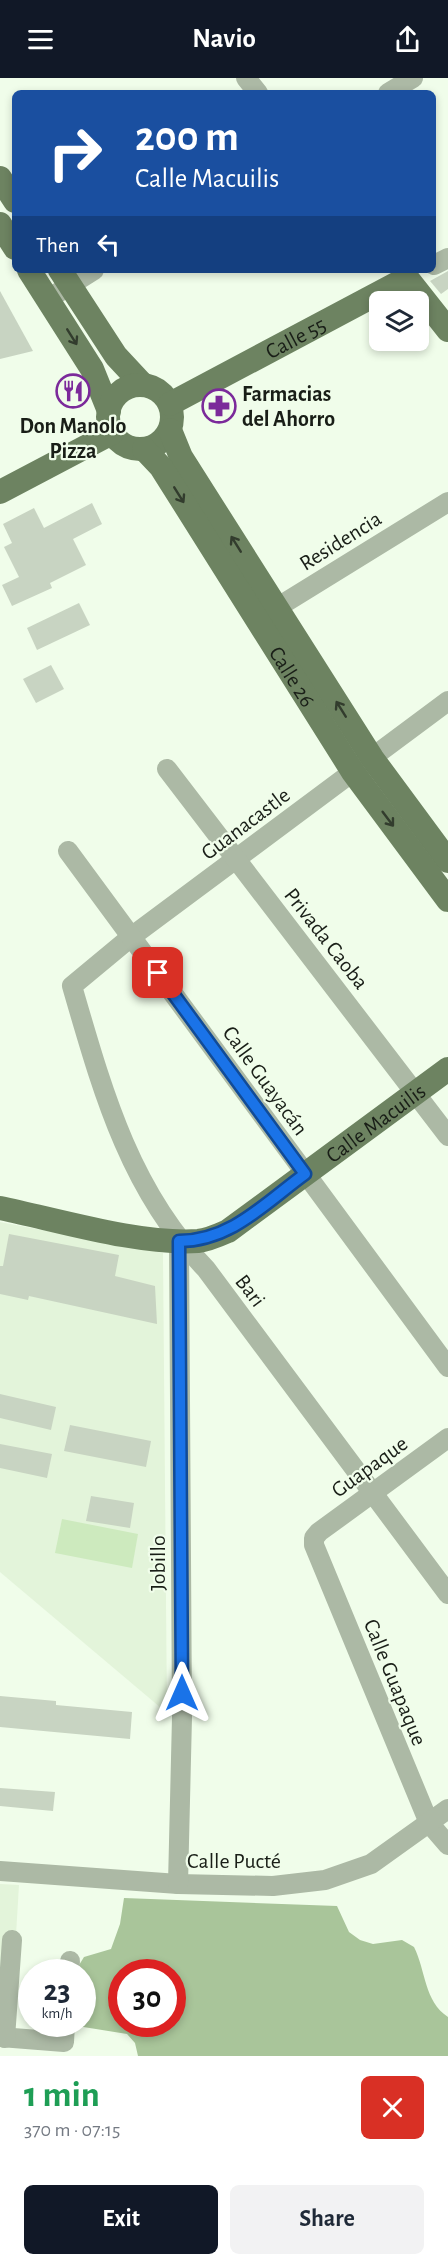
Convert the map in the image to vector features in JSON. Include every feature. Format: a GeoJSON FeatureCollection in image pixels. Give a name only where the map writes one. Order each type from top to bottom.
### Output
{"type":"FeatureCollection","features":[{"type":"Feature","properties":{"kind":"main road"},"geometry":{"type":"LineString","coordinates":[[0,178],[12,196]]}},
{"type":"Feature","properties":{"kind":"main road"},"geometry":{"type":"LineString","coordinates":[[31,273],[92,369],[111,422],[129,447],[144,449],[160,443],[170,430],[172,421],[170,404],[163,394],[143,385],[116,356],[65,277]]}},
{"type":"Feature","properties":{"kind":"main road"},"geometry":{"type":"LineString","coordinates":[[410,273],[448,330]]}},
{"type":"Feature","properties":{"kind":"main road","name":"Calle 55"},"geometry":{"type":"LineString","coordinates":[[170,404],[410,273]]}},
{"type":"Feature","properties":{"kind":"main road"},"geometry":{"type":"LineString","coordinates":[[111,422],[112,402],[125,389],[143,385]]}},
{"type":"Feature","properties":{"kind":"main road"},"geometry":{"type":"LineString","coordinates":[[0,492],[111,422]]}},
{"type":"Feature","properties":{"kind":"main road","name":"Calle 26"},"geometry":{"type":"LineString","coordinates":[[170,430],[181,457],[267,613],[448,900]]}},
{"type":"Feature","properties":{"kind":"main road","name":"Calle 26"},"geometry":{"type":"LineString","coordinates":[[144,449],[162,467],[267,613]]}},
{"type":"Feature","properties":{"kind":"main road","name":"Calle 26"},"geometry":{"type":"LineString","coordinates":[[362,765],[448,861]]}},
{"type":"Feature","properties":{"kind":"main road","name":"Calle Macuilis"},"geometry":{"type":"LineString","coordinates":[[0,1208],[152,1240],[200,1241],[228,1231],[448,1069]]}},
{"type":"Feature","properties":{"kind":"street"},"geometry":{"type":"LineString","coordinates":[[246,78],[256,90]]}},
{"type":"Feature","properties":{"kind":"street"},"geometry":{"type":"LineString","coordinates":[[393,90],[413,78]]}},
{"type":"Feature","properties":{"kind":"street"},"geometry":{"type":"LineString","coordinates":[[48,299],[65,277],[82,273]]}},
{"type":"Feature","properties":{"kind":"street","name":"Residencia"},"geometry":{"type":"LineString","coordinates":[[267,613],[448,501]]}},
{"type":"Feature","properties":{"kind":"street","name":"Guanacastle"},"geometry":{"type":"LineString","coordinates":[[72,986],[131,937],[448,701]]}},
{"type":"Feature","properties":{"kind":"street","name":"Privada Caoba"},"geometry":{"type":"LineString","coordinates":[[167,770],[448,1136]]}},
{"type":"Feature","properties":{"kind":"street","name":"Calle Guayacán"},"geometry":{"type":"LineString","coordinates":[[68,851],[448,1367]]}},
{"type":"Feature","properties":{"kind":"street","name":"Bari"},"geometry":{"type":"LineString","coordinates":[[72,986],[104,1096],[128,1157],[179,1241],[206,1269],[448,1594]]}},
{"type":"Feature","properties":{"kind":"street","name":"Jobillo"},"geometry":{"type":"LineString","coordinates":[[178,1884],[182,1717],[179,1241]]}},
{"type":"Feature","properties":{"kind":"street","name":"Guapaque"},"geometry":{"type":"LineString","coordinates":[[319,1532],[448,1438]]}},
{"type":"Feature","properties":{"kind":"street","name":"Calle Guapaque"},"geometry":{"type":"LineString","coordinates":[[319,1532],[314,1538],[314,1545],[429,1823],[448,1845]]}},
{"type":"Feature","properties":{"kind":"street","name":"Calle Pucté"},"geometry":{"type":"LineString","coordinates":[[0,1871],[178,1884],[273,1886],[325,1880],[371,1864],[448,1809]]}},
{"type":"Feature","properties":{"kind":"street"},"geometry":{"type":"LineString","coordinates":[[12,1940],[3,2038],[64,2042],[64,2037]]}},
{"type":"Feature","properties":{"kind":"shaded area"},"geometry":{"type":"Polygon","coordinates":[[[0,1222],[163,1253],[167,1713],[0,1572],[0,1222]]]}},
{"type":"Feature","properties":{"kind":"shaded area"},"geometry":{"type":"Polygon","coordinates":[[[0,1884],[19,1885],[10,2035],[0,2034],[0,1884]]]}},
{"type":"Feature","properties":{"kind":"green space"},"geometry":{"type":"Polygon","coordinates":[[[62,1519],[138,1534],[132,1568],[55,1553],[62,1519]]]}},
{"type":"Feature","properties":{"kind":"green space"},"geometry":{"type":"Polygon","coordinates":[[[124,1898],[337,1906],[349,1932],[360,1940],[373,1944],[402,1940],[414,1947],[434,2003],[448,2017],[448,2056],[138,2056],[135,2043],[130,2037],[186,2037],[186,1959],[108,1959],[108,2031],[96,2029],[96,1959],[83,1959],[111,1949],[120,1924],[124,1898]]]}},
{"type":"Feature","properties":{"kind":"building"},"geometry":{"type":"Polygon","coordinates":[[[448,271],[448,289],[441,294],[430,281],[448,271]]]}},
{"type":"Feature","properties":{"kind":"building"},"geometry":{"type":"Polygon","coordinates":[[[0,291],[33,351],[0,359],[0,291]]]}},
{"type":"Feature","properties":{"kind":"building","name":"Don Manolo Pizza"},"geometry":{"type":"Polygon","coordinates":[[[80,379],[83,394],[68,402],[61,388],[80,379]]]}},
{"type":"Feature","properties":{"kind":"building","name":"Farmacias del Ahorro"},"geometry":{"type":"Polygon","coordinates":[[[228,390],[236,405],[211,420],[202,407],[228,390]]]}},
{"type":"Feature","properties":{"kind":"building"},"geometry":{"type":"Polygon","coordinates":[[[92,503],[102,524],[73,539],[86,565],[50,583],[52,588],[12,606],[2,585],[19,577],[4,547],[12,543],[3,524],[34,508],[44,528],[92,503]]]}},
{"type":"Feature","properties":{"kind":"building"},"geometry":{"type":"Polygon","coordinates":[[[79,603],[90,625],[37,650],[27,628],[79,603]]]}},
{"type":"Feature","properties":{"kind":"building"},"geometry":{"type":"Polygon","coordinates":[[[51,665],[64,689],[36,703],[23,679],[51,665]]]}},
{"type":"Feature","properties":{"kind":"building"},"geometry":{"type":"Polygon","coordinates":[[[9,1234],[119,1255],[115,1276],[155,1286],[157,1324],[29,1296],[28,1300],[0,1294],[0,1266],[3,1266],[9,1234]]]}},
{"type":"Feature","properties":{"kind":"building"},"geometry":{"type":"Polygon","coordinates":[[[0,1394],[56,1407],[51,1430],[0,1418],[0,1394]]]}},
{"type":"Feature","properties":{"kind":"building"},"geometry":{"type":"Polygon","coordinates":[[[70,1425],[151,1441],[146,1467],[64,1451],[70,1425]]]}},
{"type":"Feature","properties":{"kind":"building"},"geometry":{"type":"Polygon","coordinates":[[[0,1444],[52,1454],[47,1478],[0,1468],[0,1444]]]}},
{"type":"Feature","properties":{"kind":"building"},"geometry":{"type":"Polygon","coordinates":[[[91,1496],[134,1503],[130,1528],[86,1521],[91,1496]]]}},
{"type":"Feature","properties":{"kind":"building"},"geometry":{"type":"Polygon","coordinates":[[[0,1696],[56,1701],[56,1705],[132,1712],[130,1739],[0,1727],[0,1696]]]}},
{"type":"Feature","properties":{"kind":"building"},"geometry":{"type":"Polygon","coordinates":[[[0,1788],[55,1792],[53,1811],[0,1806],[0,1788]]]}},
{"type":"Feature","properties":{"kind":"place","name":"Don Manolo Pizza"},"geometry":{"type":"Point","coordinates":[73,391]}},
{"type":"Feature","properties":{"kind":"place","name":"Farmacias del Ahorro"},"geometry":{"type":"Point","coordinates":[219,406]}},
{"type":"Feature","properties":{"kind":"route"},"geometry":{"type":"LineString","coordinates":[[158,973],[305,1174],[228,1231],[200,1241],[179,1241],[182,1693]]}}]}
